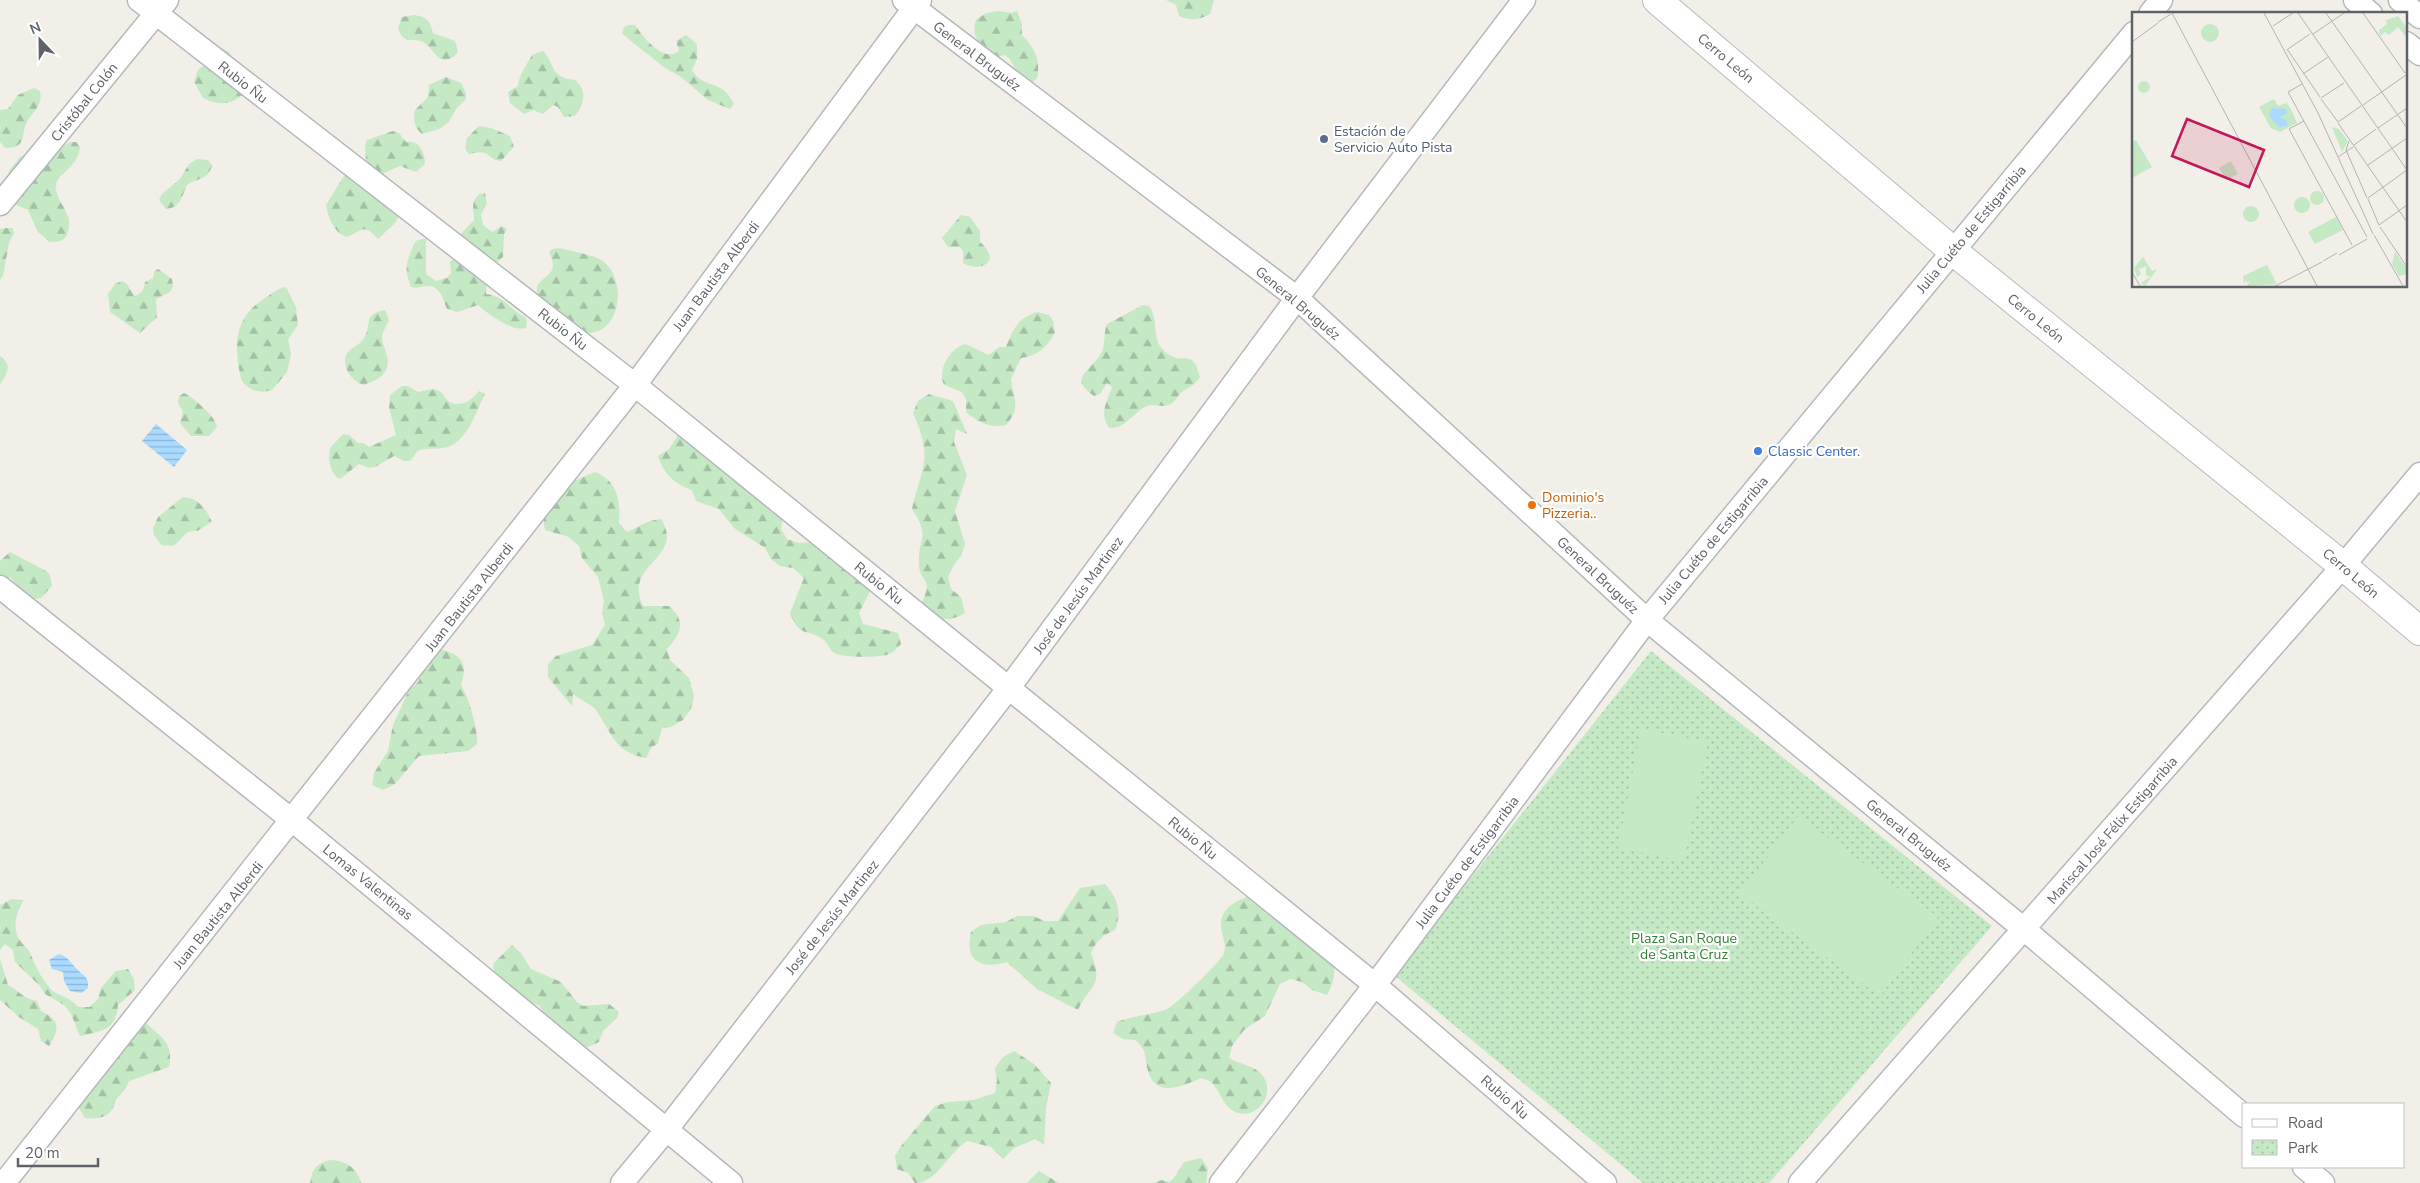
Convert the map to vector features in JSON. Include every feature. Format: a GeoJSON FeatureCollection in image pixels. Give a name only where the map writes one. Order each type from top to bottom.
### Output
{"type":"FeatureCollection","features":[{"type":"Feature","properties":{"kind":"street","name":"José de Jesús Martinez"},"geometry":{"type":"LineString","coordinates":[[622,1183],[668,1129],[1008,689],[1297,298],[1524,0]]}},
{"type":"Feature","properties":{"kind":"street","name":"Cerro León"},"geometry":{"type":"LineString","coordinates":[[1657,0],[1953,251],[2343,566],[2420,631]]}},
{"type":"Feature","properties":{"kind":"street"},"geometry":{"type":"LineString","coordinates":[[2152,12],[2161,0]]}},
{"type":"Feature","properties":{"kind":"street"},"geometry":{"type":"LineString","coordinates":[[2355,0],[2370,12]]}},
{"type":"Feature","properties":{"kind":"street"},"geometry":{"type":"LineString","coordinates":[[2400,0],[2420,17]]}},
{"type":"Feature","properties":{"kind":"street","name":"General Bruguéz"},"geometry":{"type":"LineString","coordinates":[[913,3],[1297,298],[1647,620],[2025,930],[2242,1114]]}},
{"type":"Feature","properties":{"kind":"street","name":"Juan Bautista Alberdi"},"geometry":{"type":"LineString","coordinates":[[4,1183],[293,821],[635,385],[913,3]]}},
{"type":"Feature","properties":{"kind":"street","name":"Rubio Ñu"},"geometry":{"type":"LineString","coordinates":[[154,5],[635,385],[1375,985],[1605,1183]]}},
{"type":"Feature","properties":{"kind":"street","name":"Cristóbal Colón"},"geometry":{"type":"LineString","coordinates":[[0,204],[154,5]]}},
{"type":"Feature","properties":{"kind":"street","name":"Julia Cuéto de Estigarribia"},"geometry":{"type":"LineString","coordinates":[[1221,1183],[1375,985],[1647,620],[2132,35]]}},
{"type":"Feature","properties":{"kind":"street"},"geometry":{"type":"LineString","coordinates":[[2408,45],[2420,54]]}},
{"type":"Feature","properties":{"kind":"street","name":"Mariscal José Félix Estigarribia"},"geometry":{"type":"LineString","coordinates":[[1800,1183],[2025,930],[2343,566],[2420,474]]}},
{"type":"Feature","properties":{"kind":"street","name":"Lomas Valentinas"},"geometry":{"type":"LineString","coordinates":[[0,587],[293,821],[731,1183]]}},
{"type":"Feature","properties":{"kind":"street"},"geometry":{"type":"LineString","coordinates":[[2305,1168],[2323,1183]]}},
{"type":"Feature","properties":{"kind":"green space"},"geometry":{"type":"Polygon","coordinates":[[[1166,0],[1214,0],[1210,14],[1199,19],[1187,19],[1179,16],[1176,5],[1166,0]]]}},
{"type":"Feature","properties":{"kind":"green space"},"geometry":{"type":"Polygon","coordinates":[[[999,11],[1011,13],[1017,11],[1022,24],[1022,35],[1036,55],[1038,72],[1037,78],[1032,83],[1018,73],[1009,58],[1004,55],[995,58],[978,42],[975,32],[976,20],[986,13],[999,11]]]}},
{"type":"Feature","properties":{"kind":"green space"},"geometry":{"type":"Polygon","coordinates":[[[414,15],[427,20],[431,25],[433,33],[455,41],[458,52],[450,59],[440,59],[423,42],[403,37],[398,28],[402,17],[414,15]]]}},
{"type":"Feature","properties":{"kind":"green space"},"geometry":{"type":"Polygon","coordinates":[[[635,25],[654,47],[667,54],[679,51],[676,41],[686,35],[697,46],[697,59],[692,70],[696,76],[724,90],[734,104],[730,109],[708,100],[681,77],[665,68],[622,33],[624,27],[635,25]]]}},
{"type":"Feature","properties":{"kind":"green space"},"geometry":{"type":"Polygon","coordinates":[[[220,47],[230,53],[243,94],[225,103],[203,98],[194,82],[198,70],[220,47]]]}},
{"type":"Feature","properties":{"kind":"green space"},"geometry":{"type":"Polygon","coordinates":[[[543,51],[556,73],[575,80],[582,89],[581,107],[575,116],[564,117],[558,107],[553,105],[543,114],[533,110],[524,114],[510,103],[508,92],[518,86],[521,75],[532,55],[543,51]]]}},
{"type":"Feature","properties":{"kind":"green space"},"geometry":{"type":"Polygon","coordinates":[[[446,77],[461,83],[466,93],[466,99],[456,109],[449,122],[439,129],[422,134],[417,129],[415,123],[415,110],[428,97],[429,85],[446,77]]]}},
{"type":"Feature","properties":{"kind":"green space"},"geometry":{"type":"Polygon","coordinates":[[[34,88],[40,91],[40,101],[27,122],[22,140],[17,146],[5,148],[0,142],[0,110],[8,109],[18,95],[34,88]]]}},
{"type":"Feature","properties":{"kind":"green space"},"geometry":{"type":"Polygon","coordinates":[[[479,126],[491,128],[510,136],[514,147],[501,161],[481,152],[469,154],[465,149],[467,138],[479,126]]]}},
{"type":"Feature","properties":{"kind":"green space"},"geometry":{"type":"Polygon","coordinates":[[[393,131],[399,133],[406,142],[418,145],[424,155],[425,164],[416,172],[400,166],[384,173],[383,177],[401,213],[395,223],[378,239],[370,231],[363,229],[347,237],[342,235],[332,224],[326,205],[344,176],[364,167],[367,140],[393,131]]]}},
{"type":"Feature","properties":{"kind":"green space"},"geometry":{"type":"Polygon","coordinates":[[[76,142],[80,147],[78,154],[72,165],[59,178],[56,186],[69,220],[69,227],[64,239],[50,242],[38,232],[28,210],[14,204],[6,183],[9,171],[20,157],[30,152],[53,157],[65,145],[76,142]]]}},
{"type":"Feature","properties":{"kind":"green space"},"geometry":{"type":"Polygon","coordinates":[[[197,159],[208,160],[212,165],[210,170],[205,176],[187,185],[178,204],[166,209],[159,200],[162,194],[180,179],[189,164],[197,159]]]}},
{"type":"Feature","properties":{"kind":"green space"},"geometry":{"type":"Polygon","coordinates":[[[485,193],[487,204],[481,214],[483,225],[492,232],[502,226],[507,229],[504,234],[503,257],[487,271],[486,294],[503,300],[525,317],[527,322],[526,328],[520,329],[507,325],[478,305],[457,312],[447,309],[441,294],[435,288],[427,286],[411,287],[409,281],[407,272],[408,260],[415,242],[423,239],[426,239],[426,274],[436,281],[447,278],[451,273],[450,262],[454,258],[457,238],[474,220],[474,200],[479,194],[485,193]]]}},
{"type":"Feature","properties":{"kind":"green space"},"geometry":{"type":"Polygon","coordinates":[[[961,215],[970,217],[980,231],[980,242],[987,249],[989,255],[989,260],[982,266],[976,267],[963,263],[963,251],[960,247],[948,247],[942,238],[961,215]]]}},
{"type":"Feature","properties":{"kind":"green space"},"geometry":{"type":"Polygon","coordinates":[[[13,228],[14,233],[9,243],[3,276],[0,280],[0,229],[13,228]]]}},
{"type":"Feature","properties":{"kind":"green space"},"geometry":{"type":"Polygon","coordinates":[[[559,248],[600,259],[609,267],[614,275],[618,294],[615,312],[605,327],[596,332],[580,335],[537,297],[537,286],[551,272],[553,264],[549,252],[559,248]]]}},
{"type":"Feature","properties":{"kind":"green space"},"geometry":{"type":"Polygon","coordinates":[[[158,269],[172,279],[173,287],[170,292],[156,299],[157,317],[140,333],[110,312],[108,294],[115,284],[122,281],[127,284],[134,296],[141,293],[145,282],[153,278],[154,272],[158,269]]]}},
{"type":"Feature","properties":{"kind":"green space"},"geometry":{"type":"Polygon","coordinates":[[[286,287],[296,307],[298,325],[288,339],[291,355],[287,372],[272,390],[263,392],[251,389],[241,379],[237,355],[238,333],[241,323],[254,306],[275,291],[286,287]]]}},
{"type":"Feature","properties":{"kind":"green space"},"geometry":{"type":"Polygon","coordinates":[[[1143,305],[1149,306],[1153,313],[1157,339],[1160,345],[1173,357],[1192,360],[1200,377],[1171,404],[1145,407],[1124,424],[1115,428],[1109,428],[1104,412],[1112,387],[1107,383],[1100,394],[1094,396],[1082,384],[1083,375],[1103,351],[1107,324],[1143,305]]]}},
{"type":"Feature","properties":{"kind":"green space"},"geometry":{"type":"Polygon","coordinates":[[[385,310],[389,320],[382,342],[386,351],[388,365],[379,378],[363,385],[349,374],[345,357],[364,338],[367,333],[370,317],[385,310]]]}},
{"type":"Feature","properties":{"kind":"green space"},"geometry":{"type":"Polygon","coordinates":[[[1037,312],[1049,315],[1053,320],[1055,332],[1041,350],[1021,358],[1011,379],[1015,402],[1014,413],[1006,425],[995,426],[980,422],[966,412],[966,399],[962,392],[944,385],[942,373],[946,360],[954,350],[965,344],[989,355],[999,347],[1006,347],[1017,325],[1025,317],[1037,312]]]}},
{"type":"Feature","properties":{"kind":"green space"},"geometry":{"type":"Polygon","coordinates":[[[0,356],[8,366],[8,370],[0,384],[0,356]]]}},
{"type":"Feature","properties":{"kind":"green space"},"geometry":{"type":"Polygon","coordinates":[[[402,386],[408,386],[418,392],[430,389],[437,390],[448,401],[457,404],[469,400],[479,391],[485,394],[465,434],[454,444],[446,447],[420,450],[410,461],[404,461],[394,456],[375,467],[369,468],[359,464],[340,479],[337,477],[330,466],[330,448],[343,434],[349,435],[358,443],[363,443],[369,447],[396,435],[389,407],[390,395],[402,386]]]}},
{"type":"Feature","properties":{"kind":"green space"},"geometry":{"type":"Polygon","coordinates":[[[184,393],[204,408],[216,423],[217,427],[209,436],[191,436],[180,423],[183,412],[178,402],[179,396],[184,393]]]}},
{"type":"Feature","properties":{"kind":"green space"},"geometry":{"type":"Polygon","coordinates":[[[929,394],[953,401],[967,434],[956,429],[954,442],[967,475],[955,511],[965,544],[961,556],[953,566],[948,577],[951,589],[961,597],[965,613],[947,619],[931,613],[922,602],[927,584],[919,566],[922,533],[921,526],[912,509],[924,461],[923,441],[913,413],[918,401],[929,394]]]}},
{"type":"Feature","properties":{"kind":"green space"},"geometry":{"type":"Polygon","coordinates":[[[683,427],[783,517],[781,529],[787,539],[799,543],[812,542],[863,580],[870,591],[859,613],[863,624],[898,633],[901,644],[895,650],[889,654],[877,656],[860,657],[837,654],[818,636],[800,630],[790,613],[804,578],[793,568],[780,566],[771,559],[765,548],[734,528],[719,509],[696,501],[692,490],[675,482],[663,468],[658,456],[669,449],[683,427]]]}},
{"type":"Feature","properties":{"kind":"green space"},"geometry":{"type":"Polygon","coordinates":[[[595,472],[608,480],[613,486],[618,499],[619,523],[627,532],[647,522],[661,519],[667,532],[666,543],[661,553],[640,580],[639,592],[643,606],[669,606],[678,617],[680,622],[679,632],[667,649],[670,660],[689,678],[694,696],[691,709],[683,720],[671,727],[662,728],[658,743],[651,748],[646,758],[635,755],[620,746],[594,708],[573,694],[572,706],[548,677],[548,664],[556,656],[592,645],[605,625],[602,613],[604,601],[598,577],[582,558],[579,546],[569,537],[545,530],[543,517],[562,486],[595,472]]]}},
{"type":"Feature","properties":{"kind":"green space"},"geometry":{"type":"Polygon","coordinates":[[[183,497],[198,502],[212,522],[197,531],[186,533],[173,546],[162,545],[154,535],[153,529],[158,517],[183,497]]]}},
{"type":"Feature","properties":{"kind":"green space"},"geometry":{"type":"Polygon","coordinates":[[[10,552],[50,575],[52,586],[41,598],[30,600],[11,578],[0,576],[0,561],[10,552]]]}},
{"type":"Feature","properties":{"kind":"green space"},"geometry":{"type":"Polygon","coordinates":[[[439,649],[457,657],[463,665],[461,685],[472,714],[477,744],[468,751],[419,756],[395,784],[383,790],[372,785],[374,773],[388,751],[393,725],[409,690],[418,682],[429,658],[439,649]]]}},
{"type":"Feature","properties":{"kind":"green space","name":"Plaza San Roque de Santa Cruz"},"geometry":{"type":"Polygon","coordinates":[[[1651,651],[1992,926],[1769,1183],[1643,1183],[1394,975],[1651,651]]]}},
{"type":"Feature","properties":{"kind":"green space"},"geometry":{"type":"Polygon","coordinates":[[[1641,729],[1708,742],[1684,861],[1618,848],[1641,729]]]}},
{"type":"Feature","properties":{"kind":"green space"},"geometry":{"type":"Polygon","coordinates":[[[1798,816],[1938,917],[1880,996],[1740,894],[1798,816]]]}},
{"type":"Feature","properties":{"kind":"green space"},"geometry":{"type":"Polygon","coordinates":[[[1105,884],[1118,906],[1117,924],[1115,930],[1100,939],[1091,953],[1095,964],[1096,979],[1078,1010],[1037,989],[1007,962],[989,965],[982,964],[972,956],[969,942],[971,932],[981,925],[1006,922],[1017,916],[1033,916],[1045,921],[1058,921],[1080,888],[1105,884]]]}},
{"type":"Feature","properties":{"kind":"green space"},"geometry":{"type":"Polygon","coordinates":[[[1260,892],[1334,961],[1334,975],[1333,983],[1327,995],[1312,990],[1302,982],[1290,979],[1280,984],[1265,1016],[1244,1030],[1232,1046],[1229,1058],[1252,1067],[1263,1076],[1266,1083],[1266,1098],[1262,1104],[1250,1113],[1243,1114],[1231,1109],[1224,1102],[1214,1085],[1207,1080],[1201,1078],[1171,1088],[1157,1085],[1152,1080],[1148,1071],[1142,1047],[1135,1040],[1123,1039],[1113,1033],[1117,1022],[1165,1010],[1196,985],[1223,955],[1225,944],[1221,924],[1222,916],[1226,910],[1237,901],[1260,892]]]}},
{"type":"Feature","properties":{"kind":"green space"},"geometry":{"type":"Polygon","coordinates":[[[12,899],[24,900],[17,915],[16,932],[21,942],[29,951],[46,984],[53,991],[70,1000],[78,1007],[90,1007],[98,999],[101,988],[116,971],[128,969],[134,979],[135,990],[118,1005],[117,1014],[111,1025],[101,1031],[80,1036],[71,1014],[64,1005],[45,994],[39,985],[15,962],[13,950],[5,944],[0,950],[0,905],[12,899]]]}},
{"type":"Feature","properties":{"kind":"green space"},"geometry":{"type":"Polygon","coordinates":[[[512,945],[521,953],[531,969],[561,982],[577,1002],[583,1006],[609,1004],[619,1012],[617,1018],[603,1031],[599,1042],[583,1047],[549,1021],[539,1005],[522,1000],[515,990],[495,976],[493,964],[512,945]]]}},
{"type":"Feature","properties":{"kind":"green space"},"geometry":{"type":"Polygon","coordinates":[[[0,959],[8,985],[25,997],[37,1001],[41,1011],[55,1022],[55,1035],[49,1046],[41,1041],[38,1029],[19,1017],[0,1000],[0,959]]]}},
{"type":"Feature","properties":{"kind":"green space"},"geometry":{"type":"Polygon","coordinates":[[[143,1020],[167,1045],[170,1051],[169,1067],[129,1081],[125,1090],[116,1099],[111,1112],[97,1118],[85,1118],[79,1108],[83,1096],[143,1020]]]}},
{"type":"Feature","properties":{"kind":"green space"},"geometry":{"type":"Polygon","coordinates":[[[1014,1051],[1034,1064],[1051,1083],[1046,1108],[1044,1145],[1036,1139],[1014,1148],[1003,1159],[991,1147],[967,1141],[960,1146],[936,1173],[923,1182],[915,1183],[908,1173],[897,1169],[895,1156],[901,1146],[935,1106],[948,1102],[973,1100],[995,1093],[997,1080],[995,1068],[1003,1057],[1014,1051]]]}},
{"type":"Feature","properties":{"kind":"green space"},"geometry":{"type":"Polygon","coordinates":[[[1201,1158],[1208,1168],[1206,1183],[1154,1183],[1162,1180],[1169,1182],[1174,1178],[1184,1162],[1201,1158]]]}},
{"type":"Feature","properties":{"kind":"green space"},"geometry":{"type":"Polygon","coordinates":[[[330,1160],[350,1166],[357,1173],[361,1183],[310,1183],[316,1168],[321,1163],[330,1160]]]}},
{"type":"Feature","properties":{"kind":"green space"},"geometry":{"type":"Polygon","coordinates":[[[1039,1171],[1059,1183],[1027,1183],[1039,1171]]]}},
{"type":"Feature","properties":{"kind":"water"},"geometry":{"type":"Polygon","coordinates":[[[156,424],[187,450],[174,467],[142,441],[156,424]]]}},
{"type":"Feature","properties":{"kind":"water"},"geometry":{"type":"Polygon","coordinates":[[[59,954],[67,958],[86,977],[88,988],[81,993],[70,991],[64,981],[63,972],[52,969],[49,960],[59,954]]]}},
{"type":"Feature","properties":{"kind":"place","name":"Estación de Servicio Auto Pista"},"geometry":{"type":"Point","coordinates":[1324,139]}},
{"type":"Feature","properties":{"kind":"place","name":"Classic Center."},"geometry":{"type":"Point","coordinates":[1758,451]}},
{"type":"Feature","properties":{"kind":"place","name":"Dominio's Pizzeria.."},"geometry":{"type":"Point","coordinates":[1532,505]}}]}
